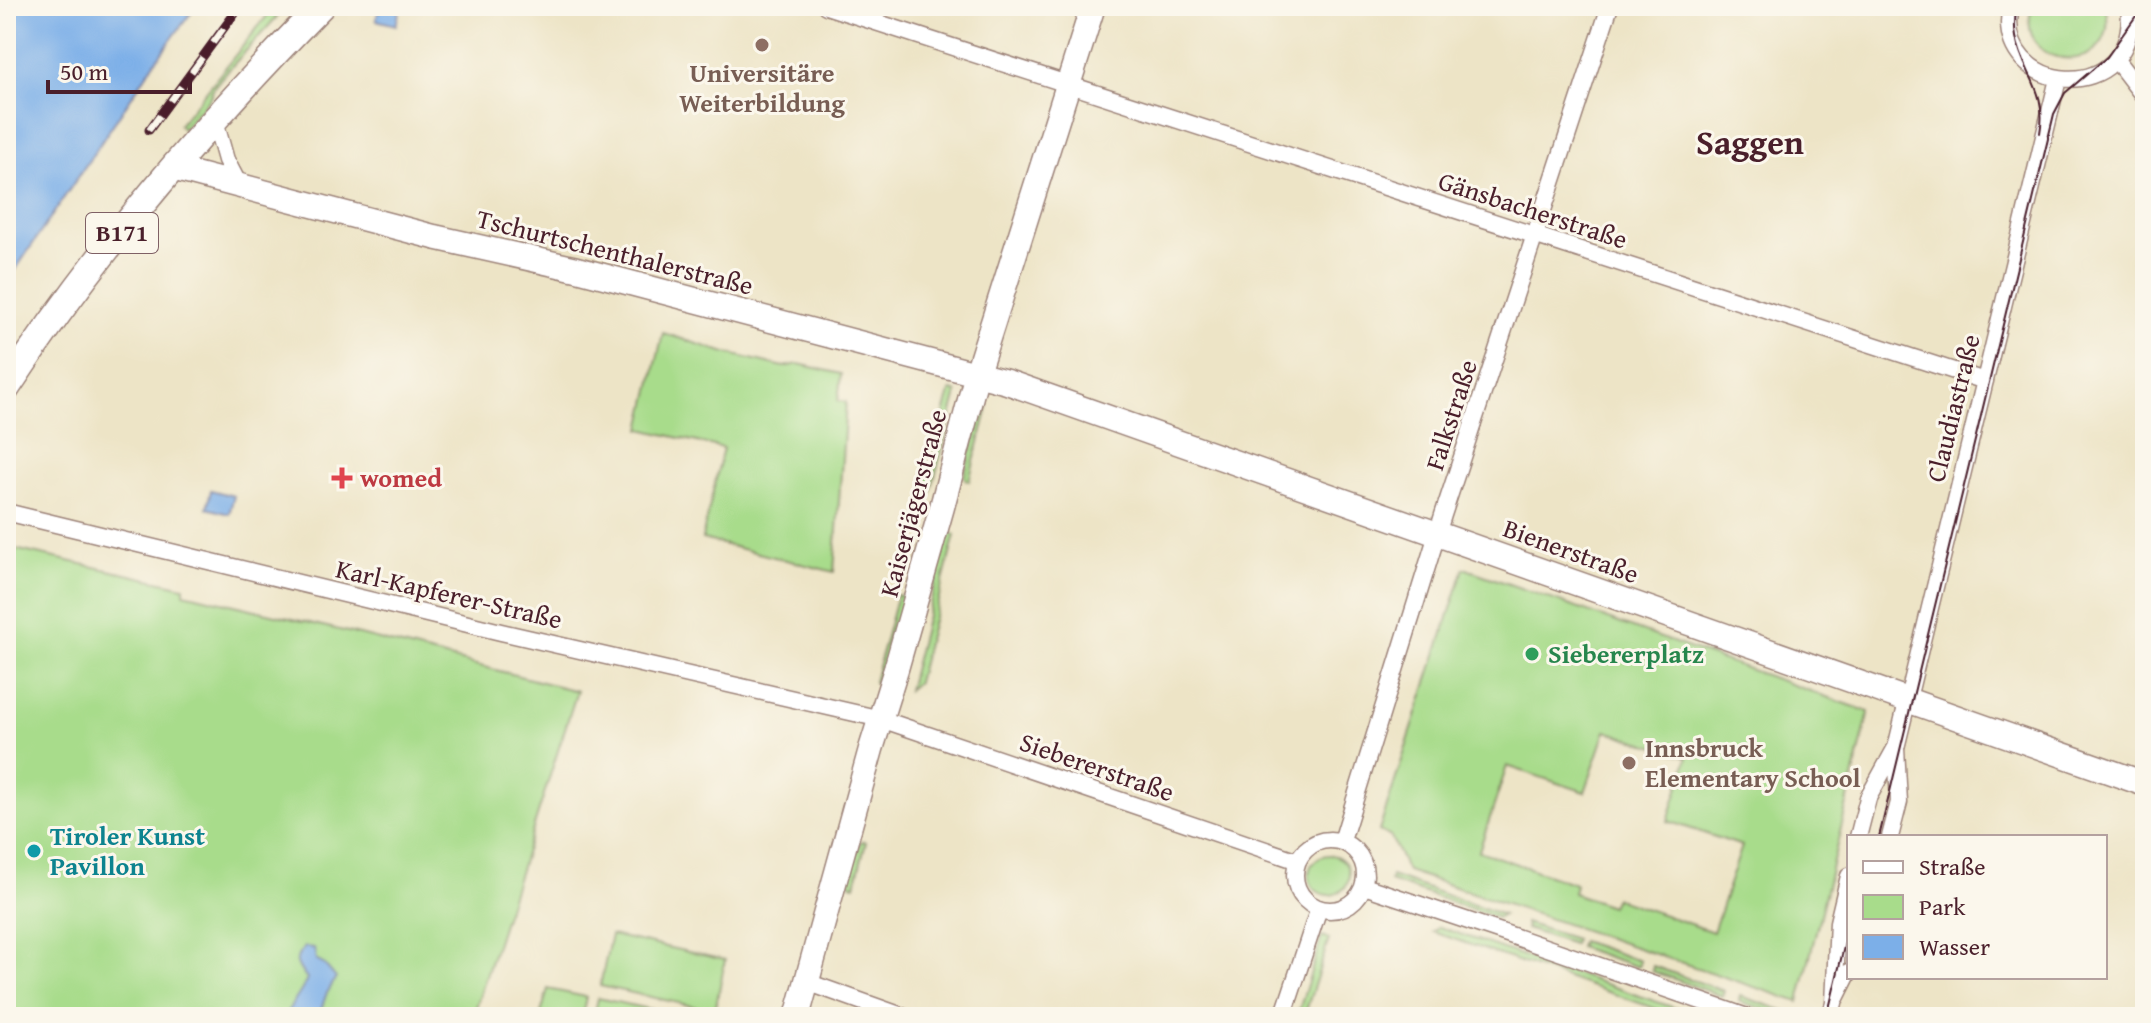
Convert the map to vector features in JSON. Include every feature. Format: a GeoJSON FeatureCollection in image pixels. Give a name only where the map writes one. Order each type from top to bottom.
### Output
{"type":"FeatureCollection","features":[{"type":"Feature","properties":{"kind":"main road","name":"B171"},"geometry":{"type":"LineString","coordinates":[[6,389],[47,327],[172,168],[321,6]]}},
{"type":"Feature","properties":{"kind":"street","name":"Gänsbacherstraße"},"geometry":{"type":"LineString","coordinates":[[826,6],[1985,381]]}},
{"type":"Feature","properties":{"kind":"street","name":"Kaiserjägerstraße"},"geometry":{"type":"LineString","coordinates":[[797,1017],[977,373],[1093,6]]}},
{"type":"Feature","properties":{"kind":"street","name":"Falkstraße"},"geometry":{"type":"LineString","coordinates":[[1342,841],[1438,533],[1610,6]]}},
{"type":"Feature","properties":{"kind":"street"},"geometry":{"type":"LineString","coordinates":[[1992,6],[2010,8],[2009,25],[2013,41],[2030,66],[2043,74],[2070,80],[2094,75],[2116,60],[2128,36],[2129,6]]}},
{"type":"Feature","properties":{"kind":"street"},"geometry":{"type":"LineString","coordinates":[[2116,60],[2145,98]]}},
{"type":"Feature","properties":{"kind":"street","name":"Claudiastraße"},"geometry":{"type":"LineString","coordinates":[[1859,835],[1868,798],[1896,748],[2058,79]]}},
{"type":"Feature","properties":{"kind":"street"},"geometry":{"type":"LineString","coordinates":[[215,121],[226,160],[239,185]]}},
{"type":"Feature","properties":{"kind":"street","name":"Tschurtschenthalerstraße"},"geometry":{"type":"LineString","coordinates":[[172,168],[977,373]]}},
{"type":"Feature","properties":{"kind":"street","name":"Bienerstraße"},"geometry":{"type":"LineString","coordinates":[[977,373],[2145,784]]}},
{"type":"Feature","properties":{"kind":"street","name":"Karl-Kapferer-Straße"},"geometry":{"type":"LineString","coordinates":[[6,512],[501,632],[881,719]]}},
{"type":"Feature","properties":{"kind":"street","name":"Siebererstraße"},"geometry":{"type":"LineString","coordinates":[[881,719],[1298,861]]}},
{"type":"Feature","properties":{"kind":"street","name":"Claudiastraße"},"geometry":{"type":"LineString","coordinates":[[1891,835],[1899,802],[1896,748]]}},
{"type":"Feature","properties":{"kind":"street"},"geometry":{"type":"LineString","coordinates":[[1321,841],[1342,841],[1359,854],[1364,864],[1364,886],[1351,904],[1340,909],[1319,908],[1308,903],[1296,884],[1298,861],[1303,852],[1321,841]]}},
{"type":"Feature","properties":{"kind":"street"},"geometry":{"type":"LineString","coordinates":[[1832,1010],[1838,922],[1847,884]]}},
{"type":"Feature","properties":{"kind":"street"},"geometry":{"type":"LineString","coordinates":[[1364,886],[1747,1017]]}},
{"type":"Feature","properties":{"kind":"street"},"geometry":{"type":"LineString","coordinates":[[1283,1017],[1319,908]]}},
{"type":"Feature","properties":{"kind":"street"},"geometry":{"type":"LineString","coordinates":[[1832,1010],[1847,976]]}},
{"type":"Feature","properties":{"kind":"street"},"geometry":{"type":"LineString","coordinates":[[807,982],[905,1017]]}},
{"type":"Feature","properties":{"kind":"green space"},"geometry":{"type":"Polygon","coordinates":[[[275,6],[287,6],[222,77],[209,99],[183,129],[179,125],[275,6]]]}},
{"type":"Feature","properties":{"kind":"green space"},"geometry":{"type":"Polygon","coordinates":[[[2032,6],[2105,6],[2107,29],[2099,46],[2085,55],[2068,58],[2052,55],[2038,45],[2030,29],[2032,6]]]}},
{"type":"Feature","properties":{"kind":"green space"},"geometry":{"type":"Polygon","coordinates":[[[663,333],[784,367],[799,364],[841,374],[838,401],[846,402],[834,572],[702,539],[723,448],[641,429],[663,333]]]}},
{"type":"Feature","properties":{"kind":"green space"},"geometry":{"type":"Polygon","coordinates":[[[950,392],[957,393],[930,495],[922,497],[950,392]]]}},
{"type":"Feature","properties":{"kind":"green space"},"geometry":{"type":"Polygon","coordinates":[[[984,403],[988,407],[969,481],[964,476],[984,403]]]}},
{"type":"Feature","properties":{"kind":"green space"},"geometry":{"type":"Polygon","coordinates":[[[948,534],[955,535],[917,682],[908,690],[948,534]]]}},
{"type":"Feature","properties":{"kind":"green space"},"geometry":{"type":"Polygon","coordinates":[[[6,547],[184,587],[184,593],[577,691],[473,1017],[6,1017],[6,547]]]}},
{"type":"Feature","properties":{"kind":"green space","name":"Innsbruck Elementary School"},"geometry":{"type":"Polygon","coordinates":[[[1464,568],[1869,712],[1799,1002],[1407,871],[1391,837],[1379,831],[1464,568]],[[1606,731],[1585,792],[1507,766],[1479,851],[1575,884],[1573,893],[1611,906],[1615,898],[1713,932],[1742,846],[1668,821],[1688,757],[1606,731]]]}},
{"type":"Feature","properties":{"kind":"green space"},"geometry":{"type":"Polygon","coordinates":[[[897,595],[904,597],[879,686],[874,682],[897,595]]]}},
{"type":"Feature","properties":{"kind":"green space"},"geometry":{"type":"Polygon","coordinates":[[[860,842],[866,842],[855,885],[849,880],[860,842]]]}},
{"type":"Feature","properties":{"kind":"green space"},"geometry":{"type":"Polygon","coordinates":[[[1329,855],[1343,861],[1349,875],[1343,889],[1329,895],[1315,889],[1309,875],[1315,861],[1329,855]]]}},
{"type":"Feature","properties":{"kind":"green space"},"geometry":{"type":"Polygon","coordinates":[[[1391,876],[1503,915],[1497,918],[1390,881],[1391,876]]]}},
{"type":"Feature","properties":{"kind":"green space"},"geometry":{"type":"Polygon","coordinates":[[[1525,923],[1575,939],[1573,944],[1526,929],[1525,923]]]}},
{"type":"Feature","properties":{"kind":"green space"},"geometry":{"type":"Polygon","coordinates":[[[1439,927],[1701,1017],[1680,1017],[1433,932],[1439,927]]]}},
{"type":"Feature","properties":{"kind":"green space"},"geometry":{"type":"Polygon","coordinates":[[[611,935],[725,960],[715,1011],[600,986],[611,935]]]}},
{"type":"Feature","properties":{"kind":"green space"},"geometry":{"type":"Polygon","coordinates":[[[1322,936],[1329,939],[1304,1017],[1297,1017],[1322,936]]]}},
{"type":"Feature","properties":{"kind":"green space"},"geometry":{"type":"Polygon","coordinates":[[[1581,941],[1640,961],[1638,967],[1579,947],[1581,941]]]}},
{"type":"Feature","properties":{"kind":"green space"},"geometry":{"type":"Polygon","coordinates":[[[1653,966],[1724,991],[1722,996],[1652,971],[1653,966]]]}},
{"type":"Feature","properties":{"kind":"green space"},"geometry":{"type":"Polygon","coordinates":[[[548,989],[586,997],[582,1017],[540,1017],[548,989]]]}},
{"type":"Feature","properties":{"kind":"green space"},"geometry":{"type":"Polygon","coordinates":[[[1740,996],[1797,1017],[1779,1017],[1778,1014],[1739,1001],[1740,996]]]}},
{"type":"Feature","properties":{"kind":"green space"},"geometry":{"type":"Polygon","coordinates":[[[598,998],[685,1017],[594,1017],[598,998]]]}},
{"type":"Feature","properties":{"kind":"water"},"geometry":{"type":"Polygon","coordinates":[[[6,6],[196,6],[6,284],[6,6]]]}},
{"type":"Feature","properties":{"kind":"water"},"geometry":{"type":"Polygon","coordinates":[[[380,6],[401,6],[396,25],[376,20],[380,6]]]}},
{"type":"Feature","properties":{"kind":"water"},"geometry":{"type":"Polygon","coordinates":[[[211,490],[234,496],[229,514],[207,508],[211,490]]]}},
{"type":"Feature","properties":{"kind":"water"},"geometry":{"type":"Polygon","coordinates":[[[305,947],[314,948],[316,960],[336,978],[321,1010],[325,1017],[284,1017],[307,979],[297,963],[305,947]]]}},
{"type":"Feature","properties":{"kind":"tram line"},"geometry":{"type":"LineString","coordinates":[[2017,6],[2016,37],[2038,93],[2042,118],[2040,133]]}},
{"type":"Feature","properties":{"kind":"tram line"},"geometry":{"type":"LineString","coordinates":[[1879,835],[2054,114],[2065,93],[2107,57],[2143,6]]}},
{"type":"Feature","properties":{"kind":"tram line"},"geometry":{"type":"LineString","coordinates":[[1827,1017],[1847,934]]}},
{"type":"Feature","properties":{"kind":"railway"},"geometry":{"type":"LineString","coordinates":[[149,130],[240,6]]}},
{"type":"Feature","properties":{"kind":"place","name":"Universitäre Weiterbildung"},"geometry":{"type":"Point","coordinates":[762,45]}},
{"type":"Feature","properties":{"kind":"place","name":"womed"},"geometry":{"type":"Point","coordinates":[342,478]}},
{"type":"Feature","properties":{"kind":"place","name":"Siebererplatz"},"geometry":{"type":"Point","coordinates":[1532,654]}},
{"type":"Feature","properties":{"kind":"place","name":"Innsbruck Elementary School"},"geometry":{"type":"Point","coordinates":[1629,763]}},
{"type":"Feature","properties":{"kind":"place","name":"Tiroler Kunst Pavillon"},"geometry":{"type":"Point","coordinates":[34,851]}},
{"type":"Feature","properties":{"kind":"district","name":"Saggen"},"geometry":{"type":"Point","coordinates":[1750,142]}}]}
